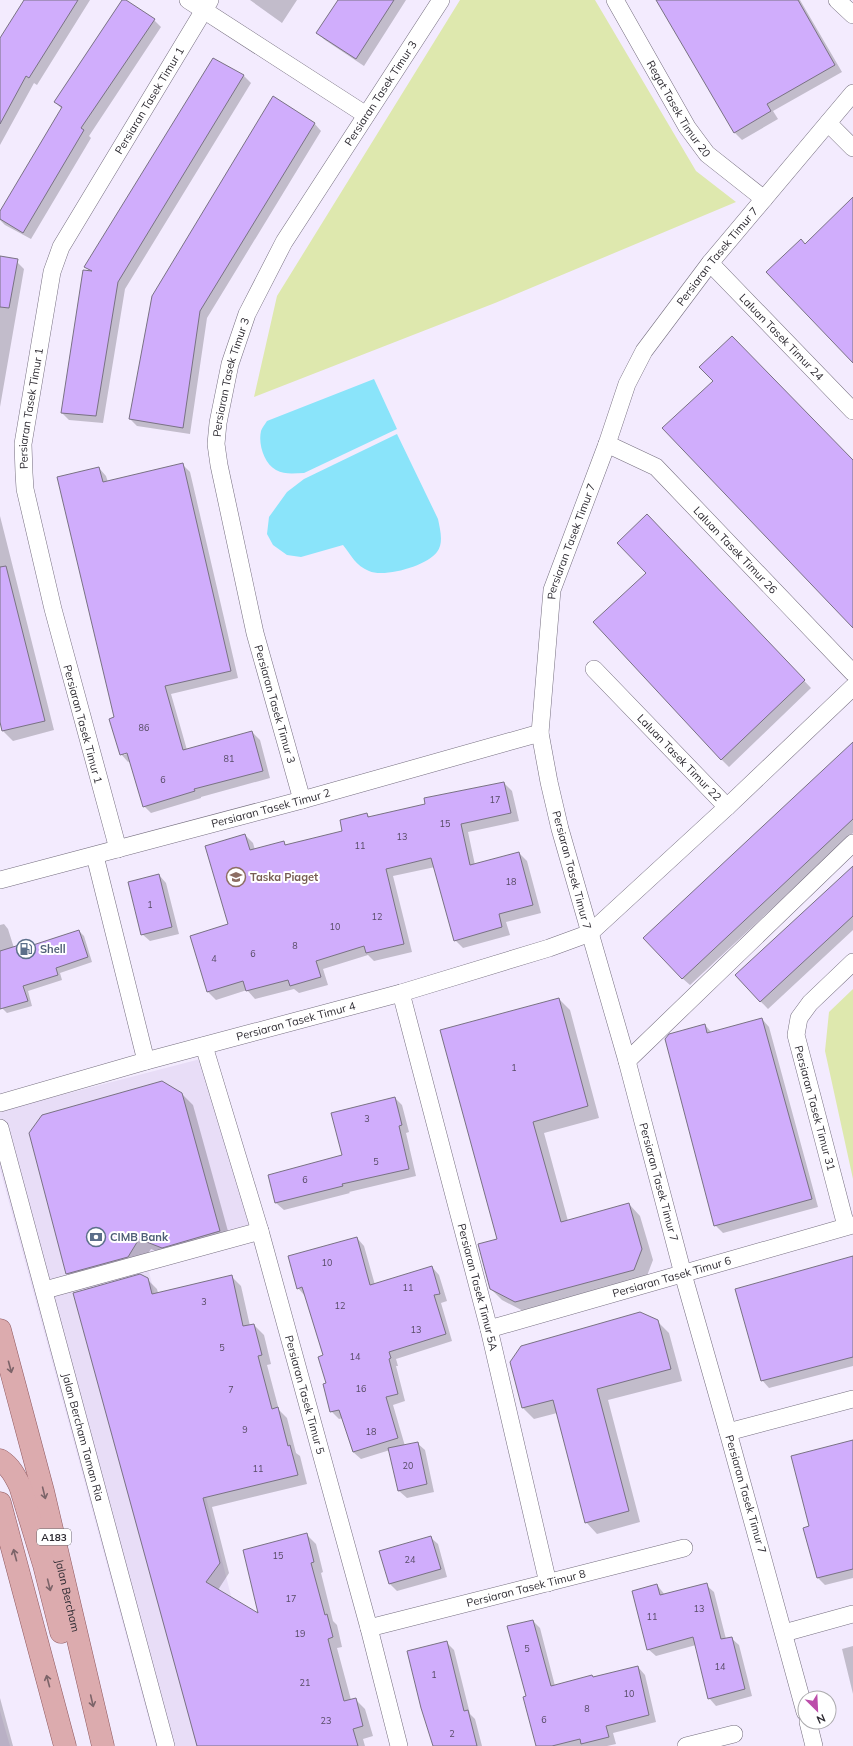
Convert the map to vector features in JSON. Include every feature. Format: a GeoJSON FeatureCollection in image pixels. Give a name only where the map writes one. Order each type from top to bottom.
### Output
{"type":"FeatureCollection","features":[{"type":"Feature","properties":{"kind":"main road","name":"Jalan Bercham"},"geometry":{"type":"LineString","coordinates":[[0,1330],[43,1491],[103,1746]]}},
{"type":"Feature","properties":{"kind":"main road"},"geometry":{"type":"LineString","coordinates":[[0,1460],[5,1463],[20,1486],[44,1565],[62,1637],[87,1678]]}},
{"type":"Feature","properties":{"kind":"main road"},"geometry":{"type":"LineString","coordinates":[[0,1503],[65,1746]]}},
{"type":"Feature","properties":{"kind":"street"},"geometry":{"type":"LineString","coordinates":[[188,0],[207,5],[366,115]]}},
{"type":"Feature","properties":{"kind":"street","name":"Persiaran Tasek Timur 3"},"geometry":{"type":"LineString","coordinates":[[302,800],[255,634],[220,473],[216,444],[230,364],[247,314],[284,242],[441,0]]}},
{"type":"Feature","properties":{"kind":"street","name":"Regat Tasek Timur 20"},"geometry":{"type":"LineString","coordinates":[[615,0],[687,127],[707,154],[764,199]]}},
{"type":"Feature","properties":{"kind":"street"},"geometry":{"type":"LineString","coordinates":[[837,0],[853,15]]}},
{"type":"Feature","properties":{"kind":"street","name":"Persiaran Tasek Timur 1"},"geometry":{"type":"LineString","coordinates":[[118,849],[51,602],[25,489],[23,444],[52,272],[61,247],[207,5]]}},
{"type":"Feature","properties":{"kind":"street","name":"Persiaran Tasek Timur 7"},"geometry":{"type":"LineString","coordinates":[[799,1690],[683,1274],[627,1061],[560,829],[540,733],[552,590],[607,444],[627,384],[644,351],[710,263],[853,93]]}},
{"type":"Feature","properties":{"kind":"street"},"geometry":{"type":"LineString","coordinates":[[828,123],[853,148]]}},
{"type":"Feature","properties":{"kind":"street","name":"Laluan Tasek Timur 24"},"geometry":{"type":"LineString","coordinates":[[710,263],[853,411]]}},
{"type":"Feature","properties":{"kind":"street","name":"Laluan Tasek Timur 26"},"geometry":{"type":"LineString","coordinates":[[607,444],[656,468],[853,673]]}},
{"type":"Feature","properties":{"kind":"street","name":"Laluan Tasek Timur 22"},"geometry":{"type":"LineString","coordinates":[[594,669],[727,807],[853,687]]}},
{"type":"Feature","properties":{"kind":"street","name":"Persiaran Tasek Timur 2"},"geometry":{"type":"LineString","coordinates":[[0,880],[302,800],[540,733]]}},
{"type":"Feature","properties":{"kind":"street"},"geometry":{"type":"LineString","coordinates":[[590,933],[727,807]]}},
{"type":"Feature","properties":{"kind":"street"},"geometry":{"type":"LineString","coordinates":[[627,1061],[853,843]]}},
{"type":"Feature","properties":{"kind":"street"},"geometry":{"type":"LineString","coordinates":[[94,856],[146,1061]]}},
{"type":"Feature","properties":{"kind":"street","name":"Persiaran Tasek Timur 4"},"geometry":{"type":"LineString","coordinates":[[0,1103],[146,1061],[401,993],[549,948],[590,933]]}},
{"type":"Feature","properties":{"kind":"street","name":"Persiaran Tasek Timur 31"},"geometry":{"type":"LineString","coordinates":[[850,1225],[796,1035],[799,1018],[810,1003],[853,962]]}},
{"type":"Feature","properties":{"kind":"street","name":"Persiaran Tasek Timur 5A"},"geometry":{"type":"LineString","coordinates":[[401,993],[489,1329],[548,1583]]}},
{"type":"Feature","properties":{"kind":"street","name":"Persiaran Tasek Timur 5"},"geometry":{"type":"LineString","coordinates":[[204,1046],[260,1231],[369,1628],[399,1746]]}},
{"type":"Feature","properties":{"kind":"street","name":"Jalan Bercham Taman Ria"},"geometry":{"type":"LineString","coordinates":[[0,1128],[45,1290],[166,1746]]}},
{"type":"Feature","properties":{"kind":"street","name":"Persiaran Tasek Timur 6"},"geometry":{"type":"LineString","coordinates":[[489,1329],[850,1225]]}},
{"type":"Feature","properties":{"kind":"street"},"geometry":{"type":"LineString","coordinates":[[45,1290],[260,1231]]}},
{"type":"Feature","properties":{"kind":"street"},"geometry":{"type":"LineString","coordinates":[[728,1432],[853,1399]]}},
{"type":"Feature","properties":{"kind":"street","name":"Persiaran Tasek Timur 8"},"geometry":{"type":"LineString","coordinates":[[369,1628],[684,1548]]}},
{"type":"Feature","properties":{"kind":"street"},"geometry":{"type":"LineString","coordinates":[[784,1633],[853,1614]]}},
{"type":"Feature","properties":{"kind":"street"},"geometry":{"type":"LineString","coordinates":[[810,1730],[814,1746]]}},
{"type":"Feature","properties":{"kind":"street"},"geometry":{"type":"LineString","coordinates":[[686,1746],[734,1734]]}},
{"type":"Feature","properties":{"kind":"shaded area"},"geometry":{"type":"Polygon","coordinates":[[[208,1057],[255,1236],[148,1268],[269,1746],[156,1746],[0,1169],[0,1111],[208,1057]]]}},
{"type":"Feature","properties":{"kind":"shaded area"},"geometry":{"type":"Polygon","coordinates":[[[0,1711],[10,1746],[0,1746],[0,1711]]]}},
{"type":"Feature","properties":{"kind":"green space"},"geometry":{"type":"Polygon","coordinates":[[[460,0],[595,0],[696,171],[736,202],[495,303],[254,397],[277,296],[460,0]]]}},
{"type":"Feature","properties":{"kind":"green space"},"geometry":{"type":"Polygon","coordinates":[[[853,989],[853,1179],[825,1051],[829,1012],[853,989]]]}},
{"type":"Feature","properties":{"kind":"water"},"geometry":{"type":"Polygon","coordinates":[[[374,379],[397,429],[304,473],[283,473],[276,470],[268,463],[260,442],[261,431],[267,421],[374,379]]]}},
{"type":"Feature","properties":{"kind":"water"},"geometry":{"type":"Polygon","coordinates":[[[397,434],[438,519],[441,536],[440,544],[437,552],[432,557],[415,566],[405,569],[394,572],[376,573],[364,569],[354,560],[343,545],[301,557],[287,555],[273,545],[267,534],[269,517],[287,492],[304,479],[397,434]]]}},
{"type":"Feature","properties":{"kind":"building"},"geometry":{"type":"Polygon","coordinates":[[[24,0],[78,0],[29,78],[26,76],[0,124],[0,38],[24,0]]]}},
{"type":"Feature","properties":{"kind":"building"},"geometry":{"type":"Polygon","coordinates":[[[122,0],[126,0],[155,19],[81,128],[84,130],[23,233],[0,219],[0,211],[62,107],[54,102],[122,0]]]}},
{"type":"Feature","properties":{"kind":"building"},"geometry":{"type":"Polygon","coordinates":[[[338,0],[394,0],[356,59],[316,33],[338,0]]]}},
{"type":"Feature","properties":{"kind":"building"},"geometry":{"type":"Polygon","coordinates":[[[656,0],[798,0],[835,65],[767,104],[771,111],[734,133],[656,0]]]}},
{"type":"Feature","properties":{"kind":"building"},"geometry":{"type":"Polygon","coordinates":[[[213,58],[244,75],[118,282],[96,416],[61,413],[83,270],[92,271],[84,267],[213,58]]]}},
{"type":"Feature","properties":{"kind":"building"},"geometry":{"type":"Polygon","coordinates":[[[273,96],[315,123],[200,311],[183,428],[129,419],[152,296],[273,96]]]}},
{"type":"Feature","properties":{"kind":"building"},"geometry":{"type":"Polygon","coordinates":[[[853,197],[853,363],[766,272],[801,239],[805,244],[853,197]]]}},
{"type":"Feature","properties":{"kind":"building"},"geometry":{"type":"Polygon","coordinates":[[[0,256],[18,259],[9,308],[0,307],[0,256]]]}},
{"type":"Feature","properties":{"kind":"building"},"geometry":{"type":"Polygon","coordinates":[[[732,336],[853,460],[853,628],[662,428],[713,381],[699,367],[732,336]]]}},
{"type":"Feature","properties":{"kind":"building"},"geometry":{"type":"Polygon","coordinates":[[[183,463],[231,671],[165,686],[183,750],[252,731],[263,771],[194,789],[195,791],[143,807],[127,753],[120,755],[109,719],[114,717],[57,477],[99,467],[103,482],[183,463]]]}},
{"type":"Feature","properties":{"kind":"building"},"geometry":{"type":"Polygon","coordinates":[[[647,514],[805,680],[721,760],[593,622],[646,573],[617,543],[647,514]]]}},
{"type":"Feature","properties":{"kind":"building"},"geometry":{"type":"Polygon","coordinates":[[[6,566],[45,721],[2,731],[0,722],[0,567],[6,566]]]}},
{"type":"Feature","properties":{"kind":"building"},"geometry":{"type":"Polygon","coordinates":[[[853,742],[853,819],[682,979],[643,938],[853,742]]]}},
{"type":"Feature","properties":{"kind":"building"},"geometry":{"type":"Polygon","coordinates":[[[504,782],[511,813],[461,824],[470,865],[519,852],[533,905],[499,914],[502,927],[454,941],[431,858],[386,869],[404,944],[366,953],[364,946],[316,961],[321,977],[290,986],[288,980],[246,991],[243,981],[207,992],[190,936],[228,924],[205,846],[245,834],[250,850],[284,841],[285,845],[342,831],[340,820],[367,813],[368,817],[425,804],[424,798],[504,782]]]}},
{"type":"Feature","properties":{"kind":"building"},"geometry":{"type":"Polygon","coordinates":[[[853,866],[853,916],[760,1002],[735,975],[853,866]]]}},
{"type":"Feature","properties":{"kind":"building"},"geometry":{"type":"Polygon","coordinates":[[[159,874],[172,927],[141,935],[128,882],[159,874]]]}},
{"type":"Feature","properties":{"kind":"building"},"geometry":{"type":"Polygon","coordinates":[[[79,930],[88,957],[56,968],[58,975],[23,986],[28,1001],[0,1009],[0,951],[29,942],[30,946],[79,930]]]}},
{"type":"Feature","properties":{"kind":"building"},"geometry":{"type":"Polygon","coordinates":[[[559,998],[588,1106],[533,1122],[561,1222],[629,1203],[642,1249],[634,1270],[515,1302],[490,1289],[478,1244],[497,1239],[440,1030],[559,998]]]}},
{"type":"Feature","properties":{"kind":"building"},"geometry":{"type":"Polygon","coordinates":[[[762,1018],[812,1199],[714,1226],[665,1039],[669,1034],[705,1024],[707,1033],[762,1018]]]}},
{"type":"Feature","properties":{"kind":"building"},"geometry":{"type":"Polygon","coordinates":[[[162,1081],[182,1093],[220,1231],[162,1248],[139,1239],[128,1257],[66,1274],[29,1133],[42,1115],[162,1081]]]}},
{"type":"Feature","properties":{"kind":"building"},"geometry":{"type":"Polygon","coordinates":[[[395,1097],[402,1125],[399,1126],[409,1169],[342,1184],[343,1186],[275,1203],[268,1175],[342,1155],[331,1113],[395,1097]]]}},
{"type":"Feature","properties":{"kind":"building"},"geometry":{"type":"Polygon","coordinates":[[[357,1237],[370,1285],[432,1266],[440,1294],[434,1295],[446,1334],[389,1352],[391,1358],[389,1359],[398,1394],[386,1397],[398,1438],[353,1452],[339,1410],[330,1412],[323,1384],[326,1383],[318,1357],[323,1355],[302,1287],[297,1289],[288,1256],[357,1237]]]}},
{"type":"Feature","properties":{"kind":"building"},"geometry":{"type":"Polygon","coordinates":[[[853,1256],[853,1357],[761,1381],[735,1289],[853,1256]]]}},
{"type":"Feature","properties":{"kind":"building"},"geometry":{"type":"Polygon","coordinates":[[[140,1274],[148,1278],[152,1294],[232,1275],[243,1326],[254,1324],[262,1355],[258,1356],[272,1409],[278,1407],[288,1446],[290,1445],[298,1475],[203,1498],[220,1563],[206,1582],[258,1613],[243,1550],[307,1533],[314,1562],[311,1563],[325,1615],[327,1614],[333,1637],[328,1639],[344,1701],[356,1698],[363,1726],[353,1729],[358,1746],[197,1746],[73,1293],[140,1274]]]}},
{"type":"Feature","properties":{"kind":"building"},"geometry":{"type":"Polygon","coordinates":[[[640,1312],[658,1320],[671,1369],[597,1389],[629,1511],[585,1523],[553,1400],[522,1408],[510,1362],[521,1346],[640,1312]]]}},
{"type":"Feature","properties":{"kind":"building"},"geometry":{"type":"Polygon","coordinates":[[[853,1440],[853,1569],[817,1578],[803,1528],[809,1526],[791,1456],[853,1440]]]}},
{"type":"Feature","properties":{"kind":"building"},"geometry":{"type":"Polygon","coordinates":[[[418,1442],[427,1484],[398,1491],[388,1448],[418,1442]]]}},
{"type":"Feature","properties":{"kind":"building"},"geometry":{"type":"Polygon","coordinates":[[[431,1536],[441,1569],[389,1584],[379,1551],[431,1536]]]}},
{"type":"Feature","properties":{"kind":"building"},"geometry":{"type":"Polygon","coordinates":[[[707,1583],[721,1639],[732,1637],[745,1689],[708,1699],[693,1637],[647,1650],[632,1591],[657,1584],[660,1595],[707,1583]]]}},
{"type":"Feature","properties":{"kind":"building"},"geometry":{"type":"Polygon","coordinates":[[[533,1620],[551,1686],[592,1675],[593,1677],[638,1666],[649,1715],[606,1726],[609,1737],[581,1744],[580,1739],[552,1746],[536,1746],[523,1697],[526,1696],[507,1626],[533,1620]]]}},
{"type":"Feature","properties":{"kind":"building"},"geometry":{"type":"Polygon","coordinates":[[[447,1641],[464,1711],[468,1710],[477,1746],[433,1746],[421,1708],[407,1651],[447,1641]]]}},
{"type":"Feature","properties":{"kind":"place","name":"Taska Piaget"},"geometry":{"type":"Point","coordinates":[236,877]}},
{"type":"Feature","properties":{"kind":"place","name":"Shell"},"geometry":{"type":"Point","coordinates":[26,949]}},
{"type":"Feature","properties":{"kind":"place","name":"CIMB Bank"},"geometry":{"type":"Point","coordinates":[96,1237]}}]}
